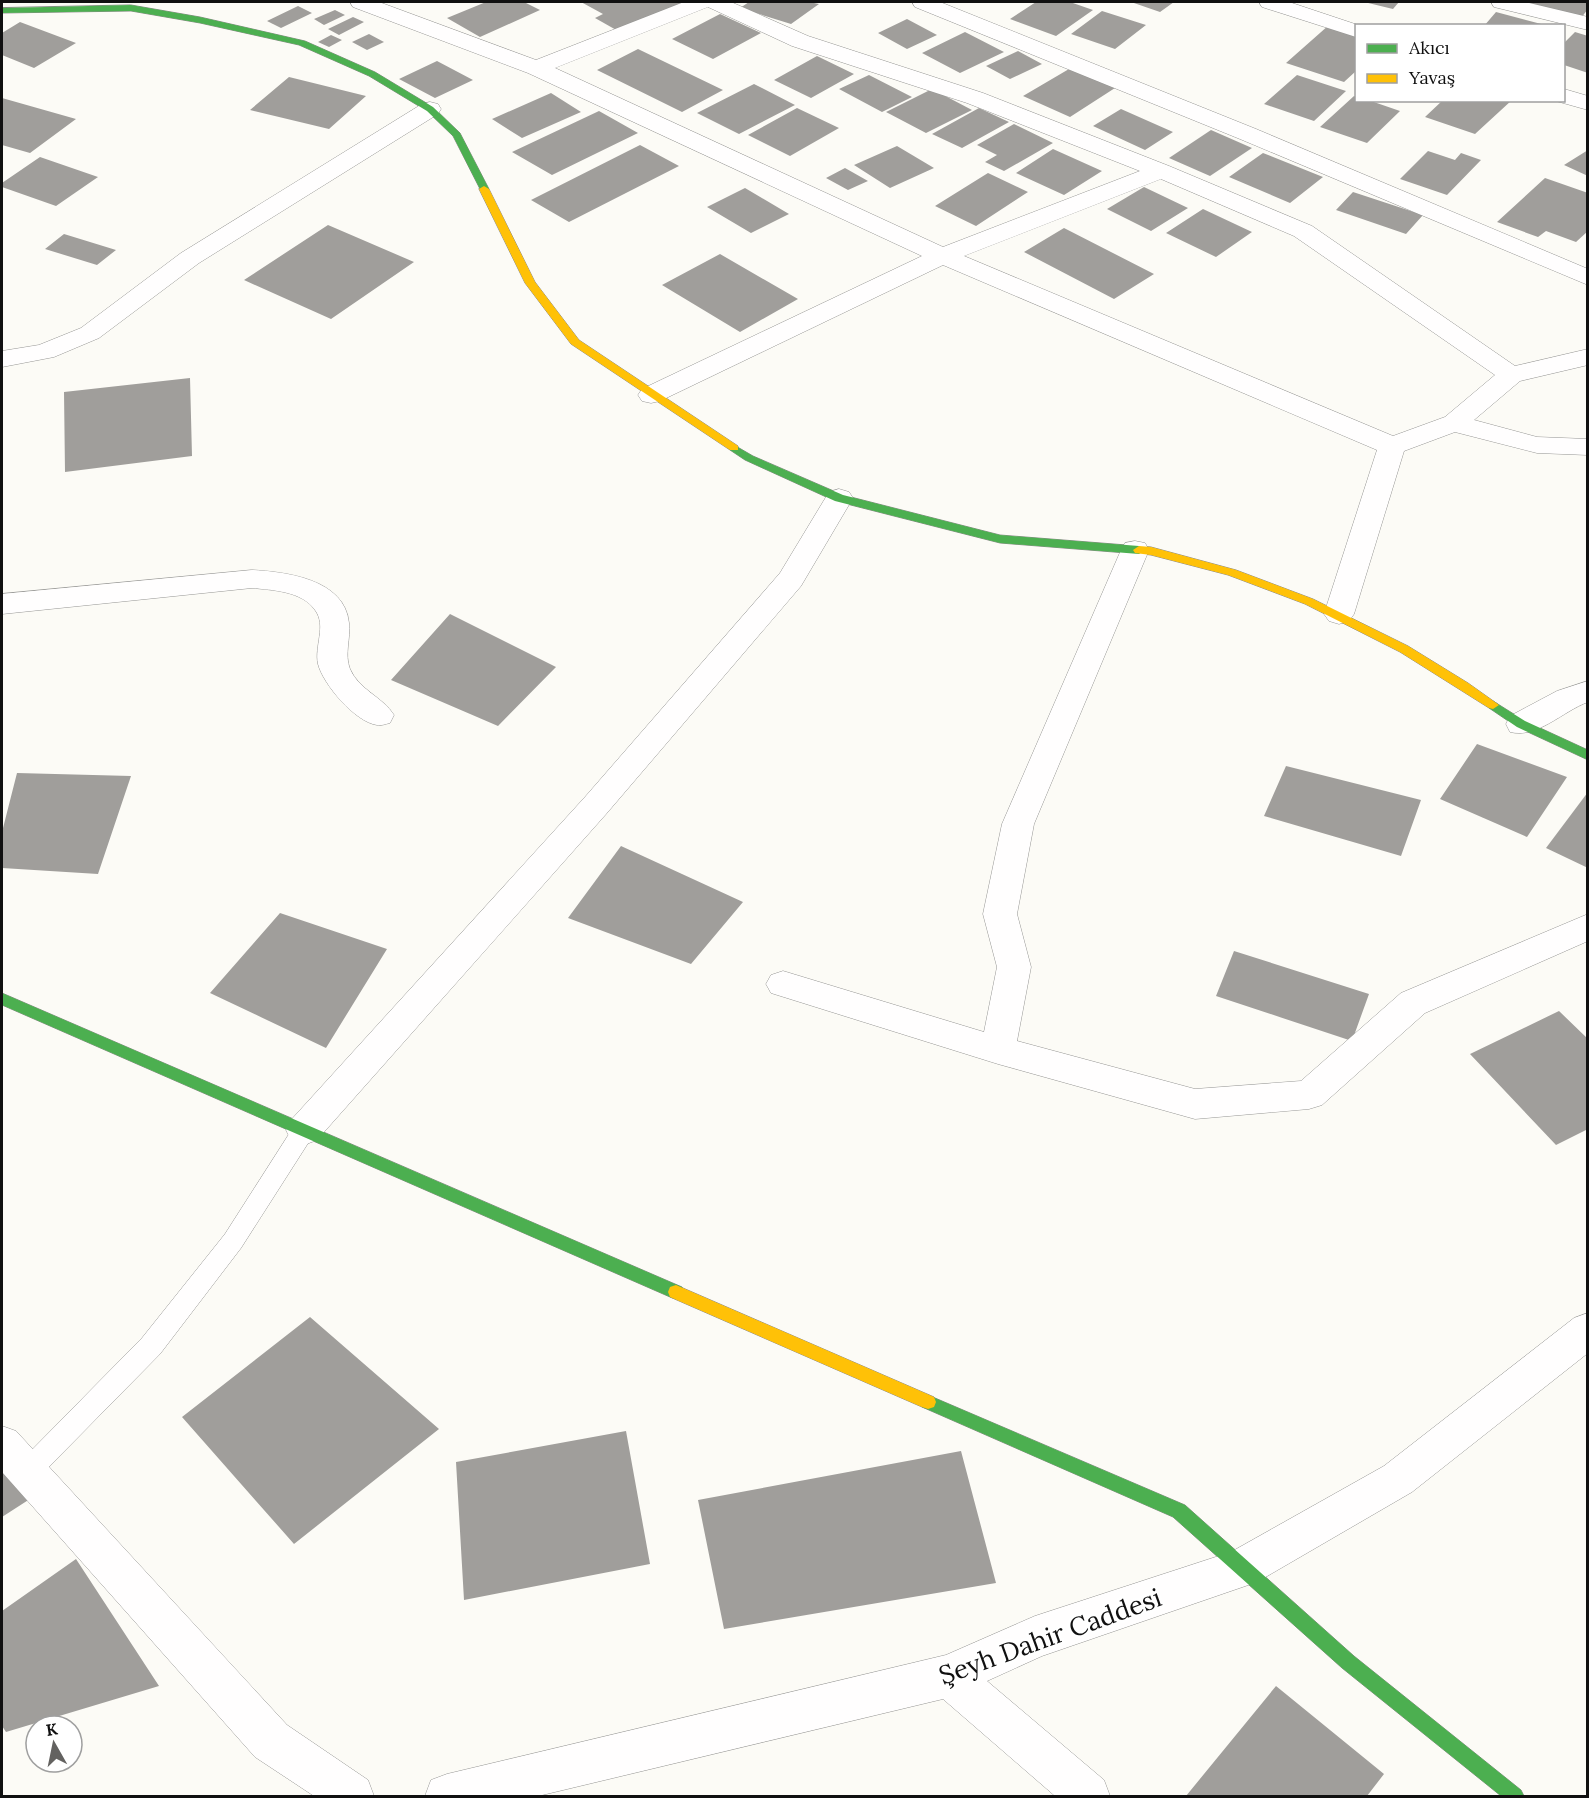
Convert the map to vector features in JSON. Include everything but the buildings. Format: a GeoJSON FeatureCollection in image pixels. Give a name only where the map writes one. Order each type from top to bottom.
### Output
{"type":"FeatureCollection","features":[{"type":"Feature","properties":{"kind":"street"},"geometry":{"type":"LineString","coordinates":[[361,2],[536,68],[942,256],[1392,446],[1454,423],[1511,375],[1587,357]]}},
{"type":"Feature","properties":{"kind":"street"},"geometry":{"type":"LineString","coordinates":[[536,68],[702,2]]}},
{"type":"Feature","properties":{"kind":"street"},"geometry":{"type":"LineString","coordinates":[[715,2],[800,41],[975,98],[1161,171],[1303,231],[1511,375]]}},
{"type":"Feature","properties":{"kind":"street"},"geometry":{"type":"LineString","coordinates":[[924,2],[1324,165],[1587,278]]}},
{"type":"Feature","properties":{"kind":"street"},"geometry":{"type":"LineString","coordinates":[[1270,2],[1355,31]]}},
{"type":"Feature","properties":{"kind":"street"},"geometry":{"type":"LineString","coordinates":[[1503,2],[1587,24]]}},
{"type":"Feature","properties":{"kind":"street"},"geometry":{"type":"LineString","coordinates":[[2,11],[131,8],[200,20],[302,43],[372,74],[430,109],[457,135],[530,283],[575,342],[651,395],[749,458],[839,498],[1000,539],[1151,551],[1243,576],[1339,614],[1464,685],[1521,724],[1587,756]]}},
{"type":"Feature","properties":{"kind":"street"},"geometry":{"type":"LineString","coordinates":[[1565,97],[1587,103]]}},
{"type":"Feature","properties":{"kind":"street"},"geometry":{"type":"LineString","coordinates":[[2,359],[45,352],[90,333],[190,258],[430,109]]}},
{"type":"Feature","properties":{"kind":"street"},"geometry":{"type":"LineString","coordinates":[[651,395],[942,256],[1161,171]]}},
{"type":"Feature","properties":{"kind":"street"},"geometry":{"type":"LineString","coordinates":[[1454,423],[1537,445],[1587,447]]}},
{"type":"Feature","properties":{"kind":"street"},"geometry":{"type":"LineString","coordinates":[[1339,614],[1392,446]]}},
{"type":"Feature","properties":{"kind":"street"},"geometry":{"type":"LineString","coordinates":[[304,1130],[565,840],[790,579],[839,498]]}},
{"type":"Feature","properties":{"kind":"street"},"geometry":{"type":"LineString","coordinates":[[998,1050],[1014,967],[1000,914],[1018,824],[1135,550]]}},
{"type":"Feature","properties":{"kind":"street"},"geometry":{"type":"LineString","coordinates":[[2,604],[252,579],[290,583],[318,597],[328,606],[334,617],[333,667],[354,695],[379,715]]}},
{"type":"Feature","properties":{"kind":"street"},"geometry":{"type":"LineString","coordinates":[[1521,724],[1568,698],[1587,692]]}},
{"type":"Feature","properties":{"kind":"street"},"geometry":{"type":"LineString","coordinates":[[783,984],[998,1050],[1196,1104],[1309,1095],[1413,1003],[1587,927]]}},
{"type":"Feature","properties":{"kind":"street"},"geometry":{"type":"LineString","coordinates":[[2,999],[1179,1511],[1348,1662],[1515,1797]]}},
{"type":"Feature","properties":{"kind":"street","name":"Şeyh Dahir Caddesi"},"geometry":{"type":"LineString","coordinates":[[447,1797],[949,1676],[1035,1637],[1242,1568],[1398,1479],[1587,1330]]}},
{"type":"Feature","properties":{"kind":"street"},"geometry":{"type":"LineString","coordinates":[[14,1458],[271,1741],[352,1797]]}},
{"type":"Feature","properties":{"kind":"street"},"geometry":{"type":"LineString","coordinates":[[949,1676],[1088,1797]]}},
{"type":"Feature","properties":{"kind":"lane"},"geometry":{"type":"LineString","coordinates":[[14,1458],[152,1346],[233,1241],[304,1130]]}},
{"type":"Feature","properties":{"kind":"traffic: fast"},"geometry":{"type":"LineString","coordinates":[[2,11],[131,8],[200,20],[302,43],[372,74],[430,109],[457,135],[484,189]]}},
{"type":"Feature","properties":{"kind":"traffic: fast"},"geometry":{"type":"LineString","coordinates":[[734,448],[749,458],[839,498],[1000,539],[1139,550]]}},
{"type":"Feature","properties":{"kind":"traffic: fast"},"geometry":{"type":"LineString","coordinates":[[1493,705],[1521,724],[1588,756]]}},
{"type":"Feature","properties":{"kind":"traffic: fast"},"geometry":{"type":"LineString","coordinates":[[2,999],[676,1292]]}},
{"type":"Feature","properties":{"kind":"traffic: fast"},"geometry":{"type":"LineString","coordinates":[[928,1402],[1179,1511],[1348,1662],[1515,1796]]}},
{"type":"Feature","properties":{"kind":"traffic: slow"},"geometry":{"type":"LineString","coordinates":[[484,189],[530,283],[575,342],[734,448]]}},
{"type":"Feature","properties":{"kind":"traffic: slow"},"geometry":{"type":"LineString","coordinates":[[1139,550],[1232,572],[1341,616],[1404,649],[1493,705]]}},
{"type":"Feature","properties":{"kind":"traffic: slow"},"geometry":{"type":"LineString","coordinates":[[676,1292],[928,1402]]}}]}
